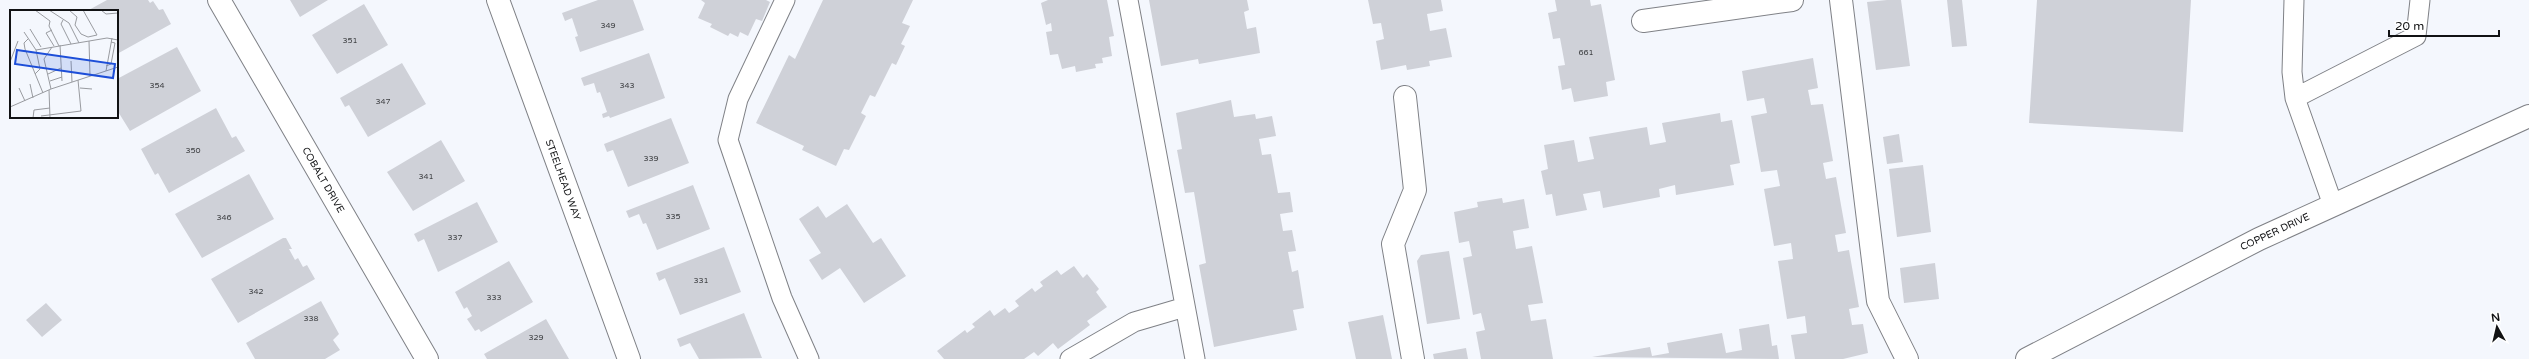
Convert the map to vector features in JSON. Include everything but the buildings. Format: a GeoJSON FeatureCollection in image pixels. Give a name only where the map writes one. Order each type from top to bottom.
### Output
{"type":"FeatureCollection","features":[{"type":"Feature","properties":{"kind":"street","name":"COBALT DRIVE"},"geometry":{"type":"LineString","coordinates":[[219,0],[427,359]]}},
{"type":"Feature","properties":{"kind":"street","name":"STEELHEAD WAY"},"geometry":{"type":"LineString","coordinates":[[498,0],[629,359]]}},
{"type":"Feature","properties":{"kind":"street"},"geometry":{"type":"LineString","coordinates":[[1643,21],[1792,0]]}},
{"type":"Feature","properties":{"kind":"street"},"geometry":{"type":"LineString","coordinates":[[1840,0],[1878,301],[1907,359]]}},
{"type":"Feature","properties":{"kind":"street"},"geometry":{"type":"LineString","coordinates":[[1405,97],[1414,190],[1393,244],[1413,359]]}},
{"type":"Feature","properties":{"kind":"street","name":"COPPER DRIVE"},"geometry":{"type":"LineString","coordinates":[[2027,359],[2260,239],[2529,116]]}},
{"type":"Feature","properties":{"kind":"lane"},"geometry":{"type":"LineString","coordinates":[[786,0],[738,99],[728,140],[782,298],[809,359]]}},
{"type":"Feature","properties":{"kind":"lane"},"geometry":{"type":"LineString","coordinates":[[1128,0],[1195,359]]}},
{"type":"Feature","properties":{"kind":"lane"},"geometry":{"type":"LineString","coordinates":[[2294,0],[2292,72],[2295,98],[2333,205]]}},
{"type":"Feature","properties":{"kind":"lane"},"geometry":{"type":"LineString","coordinates":[[2295,98],[2416,36],[2420,0]]}},
{"type":"Feature","properties":{"kind":"lane"},"geometry":{"type":"LineString","coordinates":[[1070,359],[1134,322],[1185,307]]}}]}
